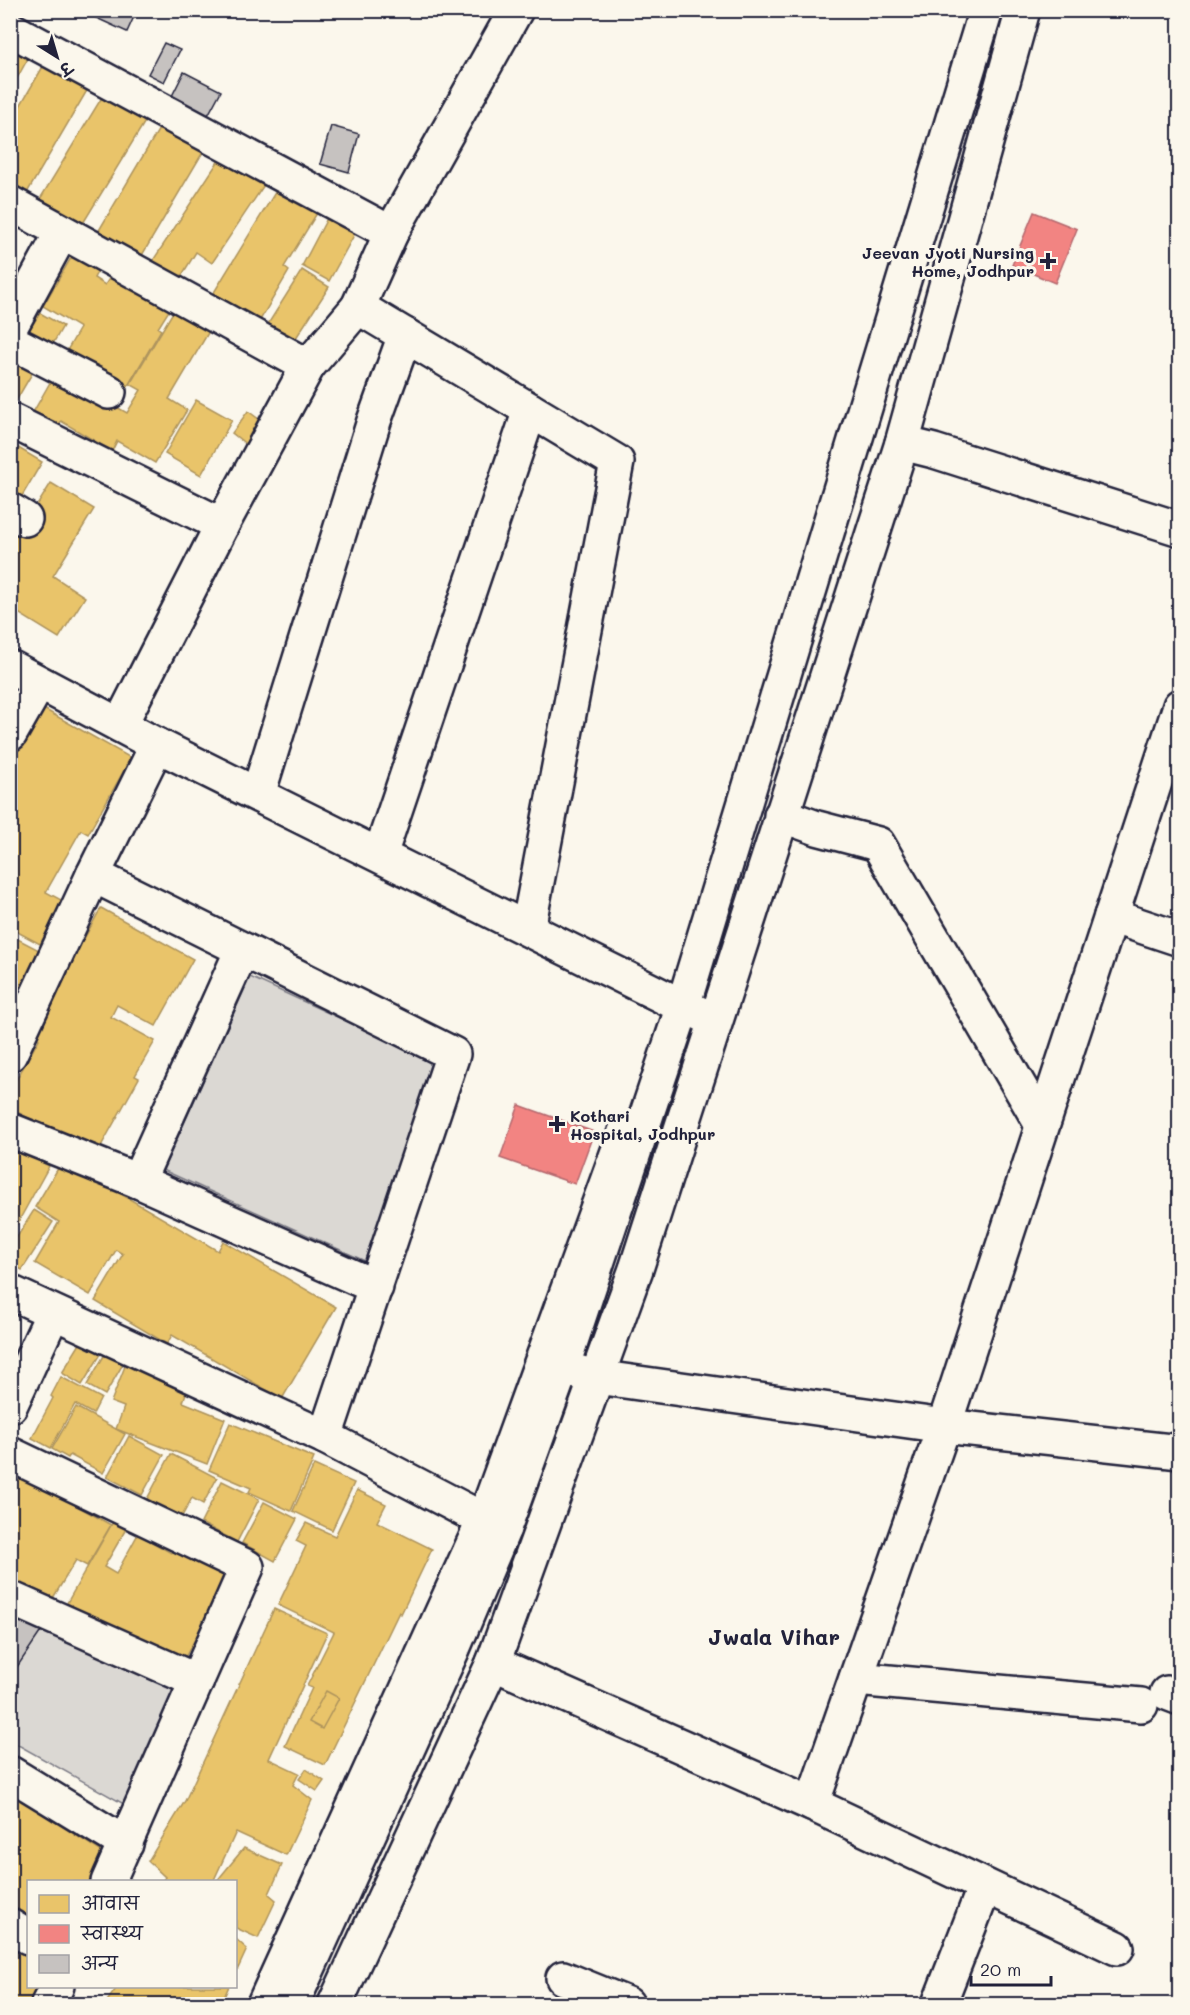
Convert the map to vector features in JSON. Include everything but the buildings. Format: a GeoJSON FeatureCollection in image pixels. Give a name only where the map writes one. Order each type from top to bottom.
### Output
{"type":"FeatureCollection","features":[{"type":"Feature","properties":{"kind":"street"},"geometry":{"type":"LineString","coordinates":[[120,725],[222,525],[308,366],[358,307],[391,233],[516,10]]}},
{"type":"Feature","properties":{"kind":"street"},"geometry":{"type":"LineString","coordinates":[[264,2004],[494,1524],[562,1368],[678,1004],[986,10]]}},
{"type":"Feature","properties":{"kind":"street"},"geometry":{"type":"LineString","coordinates":[[335,2004],[493,1663],[636,1269],[902,443],[1023,10]]}},
{"type":"Feature","properties":{"kind":"street"},"geometry":{"type":"LineString","coordinates":[[10,29],[391,233]]}},
{"type":"Feature","properties":{"kind":"street"},"geometry":{"type":"LineString","coordinates":[[10,203],[308,366]]}},
{"type":"Feature","properties":{"kind":"street"},"geometry":{"type":"LineString","coordinates":[[10,328],[62,231]]}},
{"type":"Feature","properties":{"kind":"street"},"geometry":{"type":"LineString","coordinates":[[358,307],[617,462],[528,929]]}},
{"type":"Feature","properties":{"kind":"street"},"geometry":{"type":"LineString","coordinates":[[258,794],[374,421],[405,335]]}},
{"type":"Feature","properties":{"kind":"street"},"geometry":{"type":"LineString","coordinates":[[10,341],[109,392]]}},
{"type":"Feature","properties":{"kind":"street"},"geometry":{"type":"LineString","coordinates":[[380,855],[530,410]]}},
{"type":"Feature","properties":{"kind":"street"},"geometry":{"type":"LineString","coordinates":[[10,420],[222,525]]}},
{"type":"Feature","properties":{"kind":"street"},"geometry":{"type":"LineString","coordinates":[[902,443],[934,450],[1179,529]]}},
{"type":"Feature","properties":{"kind":"street"},"geometry":{"type":"LineString","coordinates":[[10,667],[157,745],[678,1004],[715,1020]]}},
{"type":"Feature","properties":{"kind":"street"},"geometry":{"type":"LineString","coordinates":[[10,734],[39,683]]}},
{"type":"Feature","properties":{"kind":"street"},"geometry":{"type":"LineString","coordinates":[[812,1804],[944,1426],[1179,706]]}},
{"type":"Feature","properties":{"kind":"street"},"geometry":{"type":"LineString","coordinates":[[10,1054],[93,875],[157,745]]}},
{"type":"Feature","properties":{"kind":"street"},"geometry":{"type":"LineString","coordinates":[[781,815],[817,828],[878,844],[1042,1125]]}},
{"type":"Feature","properties":{"kind":"street"},"geometry":{"type":"LineString","coordinates":[[93,875],[453,1054],[325,1437]]}},
{"type":"Feature","properties":{"kind":"street"},"geometry":{"type":"LineString","coordinates":[[1111,916],[1179,939]]}},
{"type":"Feature","properties":{"kind":"street"},"geometry":{"type":"LineString","coordinates":[[138,1181],[242,950]]}},
{"type":"Feature","properties":{"kind":"street"},"geometry":{"type":"LineString","coordinates":[[292,2004],[452,1652],[494,1524],[678,1004]]}},
{"type":"Feature","properties":{"kind":"street"},"geometry":{"type":"LineString","coordinates":[[10,1130],[138,1181],[376,1287]]}},
{"type":"Feature","properties":{"kind":"street"},"geometry":{"type":"LineString","coordinates":[[10,1292],[325,1437],[494,1524]]}},
{"type":"Feature","properties":{"kind":"street"},"geometry":{"type":"LineString","coordinates":[[10,1406],[53,1313]]}},
{"type":"Feature","properties":{"kind":"street"},"geometry":{"type":"LineString","coordinates":[[562,1368],[596,1377],[944,1426],[1172,1450]]}},
{"type":"Feature","properties":{"kind":"street"},"geometry":{"type":"LineString","coordinates":[[10,1454],[247,1567],[108,1880]]}},
{"type":"Feature","properties":{"kind":"street"},"geometry":{"type":"LineString","coordinates":[[10,1599],[197,1680]]}},
{"type":"Feature","properties":{"kind":"street"},"geometry":{"type":"LineString","coordinates":[[493,1663],[812,1804],[1117,1948]]}},
{"type":"Feature","properties":{"kind":"street"},"geometry":{"type":"LineString","coordinates":[[856,1679],[1162,1699]]}},
{"type":"Feature","properties":{"kind":"street"},"geometry":{"type":"LineString","coordinates":[[10,1773],[126,1844]]}},
{"type":"Feature","properties":{"kind":"street"},"geometry":{"type":"LineString","coordinates":[[939,2004],[986,1886]]}},
{"type":"Feature","properties":{"kind":"street"},"geometry":{"type":"LineString","coordinates":[[10,1926],[27,1936]]}},
{"type":"Feature","properties":{"kind":"street"},"geometry":{"type":"LineString","coordinates":[[563,1978],[627,2004]]}},
{"type":"Feature","properties":{"kind":"street"},"geometry":{"type":"LineString","coordinates":[[48,2004],[56,1988]]}},
{"type":"Feature","properties":{"kind":"shaded area"},"geometry":{"type":"Polygon","coordinates":[[[250,977],[433,1061],[365,1261],[163,1170],[250,977]]]}},
{"type":"Feature","properties":{"kind":"shaded area"},"geometry":{"type":"Polygon","coordinates":[[[10,1604],[201,1702],[147,1817],[11,1741],[10,1604]]]}},
{"type":"Feature","properties":{"kind":"place","name":"Jeevan Jyoti Nursing Home, Jodhpur"},"geometry":{"type":"Point","coordinates":[1048,261]}},
{"type":"Feature","properties":{"kind":"place","name":"Kothari Hospital, Jodhpur"},"geometry":{"type":"Point","coordinates":[557,1124]}},
{"type":"Feature","properties":{"kind":"district","name":"Jwala Vihar"},"geometry":{"type":"Point","coordinates":[774,1636]}}]}
